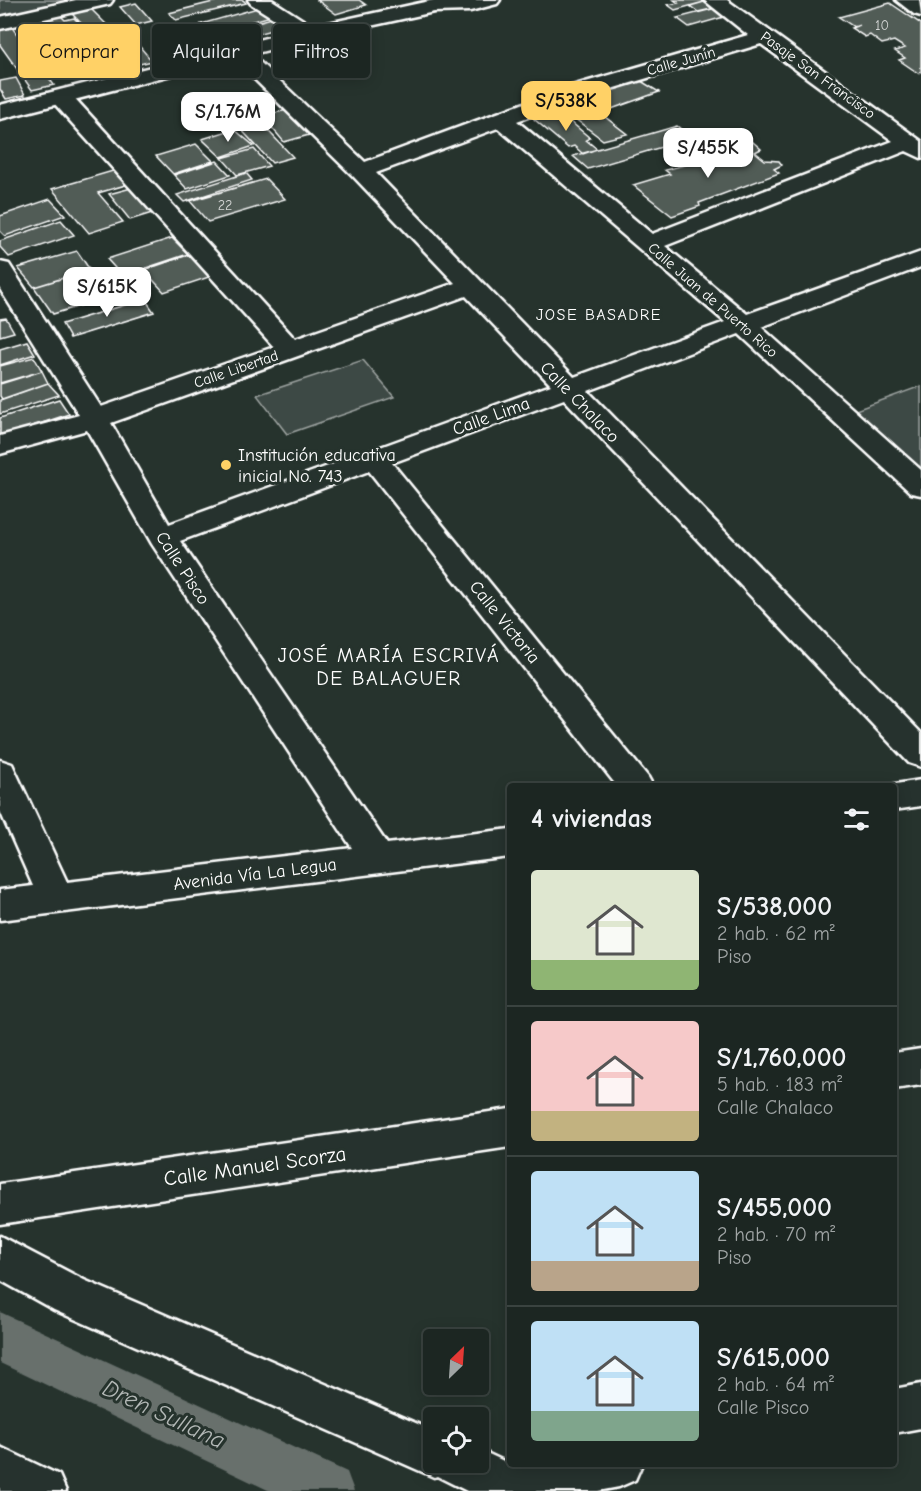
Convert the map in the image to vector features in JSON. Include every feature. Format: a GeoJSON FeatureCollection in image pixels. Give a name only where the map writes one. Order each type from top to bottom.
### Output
{"type":"FeatureCollection","features":[{"type":"Feature","properties":{"kind":"street"},"geometry":{"type":"LineString","coordinates":[[0,23],[103,0]]}},
{"type":"Feature","properties":{"kind":"street"},"geometry":{"type":"LineString","coordinates":[[258,0],[296,24]]}},
{"type":"Feature","properties":{"kind":"street"},"geometry":{"type":"LineString","coordinates":[[349,24],[440,3],[470,5],[490,0]]}},
{"type":"Feature","properties":{"kind":"street","name":"Pasaje San Francisco"},"geometry":{"type":"LineString","coordinates":[[714,0],[915,147]]}},
{"type":"Feature","properties":{"kind":"street"},"geometry":{"type":"LineString","coordinates":[[906,0],[921,10]]}},
{"type":"Feature","properties":{"kind":"street","name":"Calle Junín"},"geometry":{"type":"LineString","coordinates":[[361,171],[573,93],[765,36]]}},
{"type":"Feature","properties":{"kind":"street"},"geometry":{"type":"LineString","coordinates":[[0,112],[152,73]]}},
{"type":"Feature","properties":{"kind":"street","name":"Calle Chalaco"},"geometry":{"type":"LineString","coordinates":[[261,74],[361,171],[921,754]]}},
{"type":"Feature","properties":{"kind":"street"},"geometry":{"type":"LineString","coordinates":[[61,97],[291,350]]}},
{"type":"Feature","properties":{"kind":"street","name":"Calle Juan de Puerto Rico"},"geometry":{"type":"LineString","coordinates":[[501,119],[743,324],[921,486]]}},
{"type":"Feature","properties":{"kind":"street"},"geometry":{"type":"LineString","coordinates":[[649,244],[915,147]]}},
{"type":"Feature","properties":{"kind":"street","name":"Calle Lima"},"geometry":{"type":"LineString","coordinates":[[162,537],[921,259]]}},
{"type":"Feature","properties":{"kind":"street","name":"Calle Pisco"},"geometry":{"type":"LineString","coordinates":[[0,269],[95,418],[162,537],[378,859]]}},
{"type":"Feature","properties":{"kind":"street","name":"Calle Libertad"},"geometry":{"type":"LineString","coordinates":[[0,445],[95,418],[470,286]]}},
{"type":"Feature","properties":{"kind":"street","name":"Calle Victoria"},"geometry":{"type":"LineString","coordinates":[[374,459],[634,783]]}},
{"type":"Feature","properties":{"kind":"street"},"geometry":{"type":"LineString","coordinates":[[0,773],[56,898]]}},
{"type":"Feature","properties":{"kind":"street"},"geometry":{"type":"LineString","coordinates":[[897,796],[921,793]]}},
{"type":"Feature","properties":{"kind":"street","name":"Avenida Vía La Legua"},"geometry":{"type":"LineString","coordinates":[[0,905],[507,843]]}},
{"type":"Feature","properties":{"kind":"street"},"geometry":{"type":"LineString","coordinates":[[897,1071],[921,1067]]}},
{"type":"Feature","properties":{"kind":"street","name":"Calle Manuel Scorza"},"geometry":{"type":"LineString","coordinates":[[0,1204],[507,1128]]}},
{"type":"Feature","properties":{"kind":"street"},"geometry":{"type":"LineString","coordinates":[[0,1257],[69,1295],[423,1449]]}},
{"type":"Feature","properties":{"kind":"street"},"geometry":{"type":"LineString","coordinates":[[897,1410],[921,1406]]}},
{"type":"Feature","properties":{"kind":"street"},"geometry":{"type":"LineString","coordinates":[[479,1473],[513,1488],[606,1467]]}},
{"type":"Feature","properties":{"kind":"street"},"geometry":{"type":"LineString","coordinates":[[0,1470],[43,1491]]}},
{"type":"Feature","properties":{"kind":"shaded area"},"geometry":{"type":"Polygon","coordinates":[[[0,0],[82,0],[0,18],[0,0]]]}},
{"type":"Feature","properties":{"kind":"shaded area"},"geometry":{"type":"Polygon","coordinates":[[[363,360],[394,397],[287,434],[257,395],[363,360]]]}},
{"type":"Feature","properties":{"kind":"shaded area"},"geometry":{"type":"Polygon","coordinates":[[[921,386],[921,472],[853,411],[921,386]]]}},
{"type":"Feature","properties":{"kind":"building"},"geometry":{"type":"Polygon","coordinates":[[[221,0],[243,0],[246,3],[176,20],[169,13],[221,0]]]}},
{"type":"Feature","properties":{"kind":"building"},"geometry":{"type":"Polygon","coordinates":[[[317,0],[359,0],[366,5],[336,14],[317,0]]]}},
{"type":"Feature","properties":{"kind":"building"},"geometry":{"type":"Polygon","coordinates":[[[674,0],[711,0],[675,10],[668,5],[678,3],[674,0]]]}},
{"type":"Feature","properties":{"kind":"building"},"geometry":{"type":"Polygon","coordinates":[[[711,0],[720,7],[698,12],[690,6],[711,0]]]}},
{"type":"Feature","properties":{"kind":"building"},"geometry":{"type":"Polygon","coordinates":[[[136,3],[152,21],[135,24],[120,7],[136,3]]]}},
{"type":"Feature","properties":{"kind":"building"},"geometry":{"type":"Polygon","coordinates":[[[890,3],[921,24],[921,72],[918,73],[899,60],[905,58],[895,51],[905,48],[894,41],[882,44],[870,35],[865,37],[839,17],[890,3]]]}},
{"type":"Feature","properties":{"kind":"building"},"geometry":{"type":"Polygon","coordinates":[[[261,7],[271,16],[242,24],[201,24],[261,7]]]}},
{"type":"Feature","properties":{"kind":"building"},"geometry":{"type":"Polygon","coordinates":[[[720,7],[731,15],[689,27],[677,18],[720,7]]]}},
{"type":"Feature","properties":{"kind":"building"},"geometry":{"type":"Polygon","coordinates":[[[91,9],[106,24],[82,24],[72,14],[91,9]]]}},
{"type":"Feature","properties":{"kind":"building"},"geometry":{"type":"Polygon","coordinates":[[[59,14],[65,20],[74,18],[80,24],[45,24],[41,19],[59,14]]]}},
{"type":"Feature","properties":{"kind":"building"},"geometry":{"type":"Polygon","coordinates":[[[272,18],[279,24],[273,24],[273,30],[261,33],[261,24],[249,24],[272,18]]]}},
{"type":"Feature","properties":{"kind":"building"},"geometry":{"type":"Polygon","coordinates":[[[11,26],[18,36],[18,70],[0,45],[0,28],[11,26]]]}},
{"type":"Feature","properties":{"kind":"building"},"geometry":{"type":"Polygon","coordinates":[[[140,47],[152,61],[140,64],[140,47]]]}},
{"type":"Feature","properties":{"kind":"building"},"geometry":{"type":"Polygon","coordinates":[[[16,78],[25,95],[6,99],[0,89],[0,81],[16,78]]]}},
{"type":"Feature","properties":{"kind":"building"},"geometry":{"type":"Polygon","coordinates":[[[23,78],[49,78],[54,85],[32,90],[23,78]]]}},
{"type":"Feature","properties":{"kind":"building"},"geometry":{"type":"Polygon","coordinates":[[[641,81],[659,92],[600,113],[627,134],[603,140],[570,115],[590,108],[580,100],[641,81]]]}},
{"type":"Feature","properties":{"kind":"building"},"geometry":{"type":"Polygon","coordinates":[[[287,110],[309,135],[284,142],[262,116],[287,110]]]}},
{"type":"Feature","properties":{"kind":"building"},"geometry":{"type":"Polygon","coordinates":[[[559,112],[590,138],[586,140],[597,149],[583,154],[574,146],[568,148],[534,119],[559,112]]]}},
{"type":"Feature","properties":{"kind":"building"},"geometry":{"type":"Polygon","coordinates":[[[257,119],[293,157],[272,163],[237,125],[257,119]]]}},
{"type":"Feature","properties":{"kind":"building"},"geometry":{"type":"Polygon","coordinates":[[[677,126],[692,138],[588,169],[573,156],[677,126]]]}},
{"type":"Feature","properties":{"kind":"building"},"geometry":{"type":"Polygon","coordinates":[[[234,129],[254,146],[221,157],[202,139],[234,129]]]}},
{"type":"Feature","properties":{"kind":"building"},"geometry":{"type":"Polygon","coordinates":[[[753,142],[761,149],[755,152],[765,160],[779,161],[782,165],[774,169],[779,173],[699,203],[700,206],[672,216],[633,185],[670,174],[665,170],[730,153],[731,149],[738,144],[753,142]]]}},
{"type":"Feature","properties":{"kind":"building"},"geometry":{"type":"Polygon","coordinates":[[[196,144],[213,161],[173,174],[156,156],[196,144]]]}},
{"type":"Feature","properties":{"kind":"building"},"geometry":{"type":"Polygon","coordinates":[[[254,149],[269,166],[237,175],[222,158],[254,149]]]}},
{"type":"Feature","properties":{"kind":"building"},"geometry":{"type":"Polygon","coordinates":[[[217,161],[230,175],[187,189],[174,175],[217,161]]]}},
{"type":"Feature","properties":{"kind":"building"},"geometry":{"type":"Polygon","coordinates":[[[116,170],[129,184],[98,193],[123,222],[89,233],[52,189],[116,170]]]}},
{"type":"Feature","properties":{"kind":"building"},"geometry":{"type":"Polygon","coordinates":[[[246,173],[252,180],[184,202],[177,195],[246,173]]]}},
{"type":"Feature","properties":{"kind":"building"},"geometry":{"type":"Polygon","coordinates":[[[266,179],[285,199],[208,222],[190,201],[266,179]]]}},
{"type":"Feature","properties":{"kind":"building"},"geometry":{"type":"Polygon","coordinates":[[[135,187],[155,212],[130,220],[109,194],[135,187]]]}},
{"type":"Feature","properties":{"kind":"building"},"geometry":{"type":"Polygon","coordinates":[[[50,199],[65,215],[5,236],[0,231],[0,216],[50,199]]]}},
{"type":"Feature","properties":{"kind":"building"},"geometry":{"type":"Polygon","coordinates":[[[61,220],[74,235],[9,257],[0,247],[0,241],[61,220]]]}},
{"type":"Feature","properties":{"kind":"building"},"geometry":{"type":"Polygon","coordinates":[[[172,238],[188,254],[122,276],[107,259],[172,238]]]}},
{"type":"Feature","properties":{"kind":"building"},"geometry":{"type":"Polygon","coordinates":[[[77,251],[90,270],[34,287],[18,268],[77,251]]]}},
{"type":"Feature","properties":{"kind":"building"},"geometry":{"type":"Polygon","coordinates":[[[191,254],[212,276],[164,292],[144,270],[191,254]]]}},
{"type":"Feature","properties":{"kind":"building"},"geometry":{"type":"Polygon","coordinates":[[[90,270],[109,297],[53,314],[34,287],[90,270]]]}},
{"type":"Feature","properties":{"kind":"building"},"geometry":{"type":"Polygon","coordinates":[[[145,299],[154,312],[70,338],[62,324],[145,299]]]}},
{"type":"Feature","properties":{"kind":"building"},"geometry":{"type":"Polygon","coordinates":[[[6,318],[14,332],[0,336],[0,319],[6,318]]]}},
{"type":"Feature","properties":{"kind":"building"},"geometry":{"type":"Polygon","coordinates":[[[27,341],[35,354],[0,365],[0,349],[27,341]]]}},
{"type":"Feature","properties":{"kind":"building"},"geometry":{"type":"Polygon","coordinates":[[[34,357],[42,371],[0,383],[0,366],[34,357]]]}},
{"type":"Feature","properties":{"kind":"building"},"geometry":{"type":"Polygon","coordinates":[[[42,371],[48,383],[2,399],[0,396],[0,384],[42,371]]]}},
{"type":"Feature","properties":{"kind":"building"},"geometry":{"type":"Polygon","coordinates":[[[48,383],[59,395],[0,414],[0,400],[48,383]]]}},
{"type":"Feature","properties":{"kind":"building"},"geometry":{"type":"Polygon","coordinates":[[[59,399],[69,414],[0,437],[0,418],[59,399]]]}},
{"type":"Feature","properties":{"kind":"waterway","name":"Dren Sullana"},"geometry":{"type":"LineString","coordinates":[[0,1337],[328,1491]]}},
{"type":"Feature","properties":{"kind":"place","name":"Institución educativa inicial No. 743"},"geometry":{"type":"Point","coordinates":[226,465]}},
{"type":"Feature","properties":{"kind":"district","name":"JOSE BASADRE"},"geometry":{"type":"Point","coordinates":[599,314]}},
{"type":"Feature","properties":{"kind":"district","name":"JOSÉ MARÍA ESCRIVÁ DE BALAGUER"},"geometry":{"type":"Point","coordinates":[389,666]}}]}
